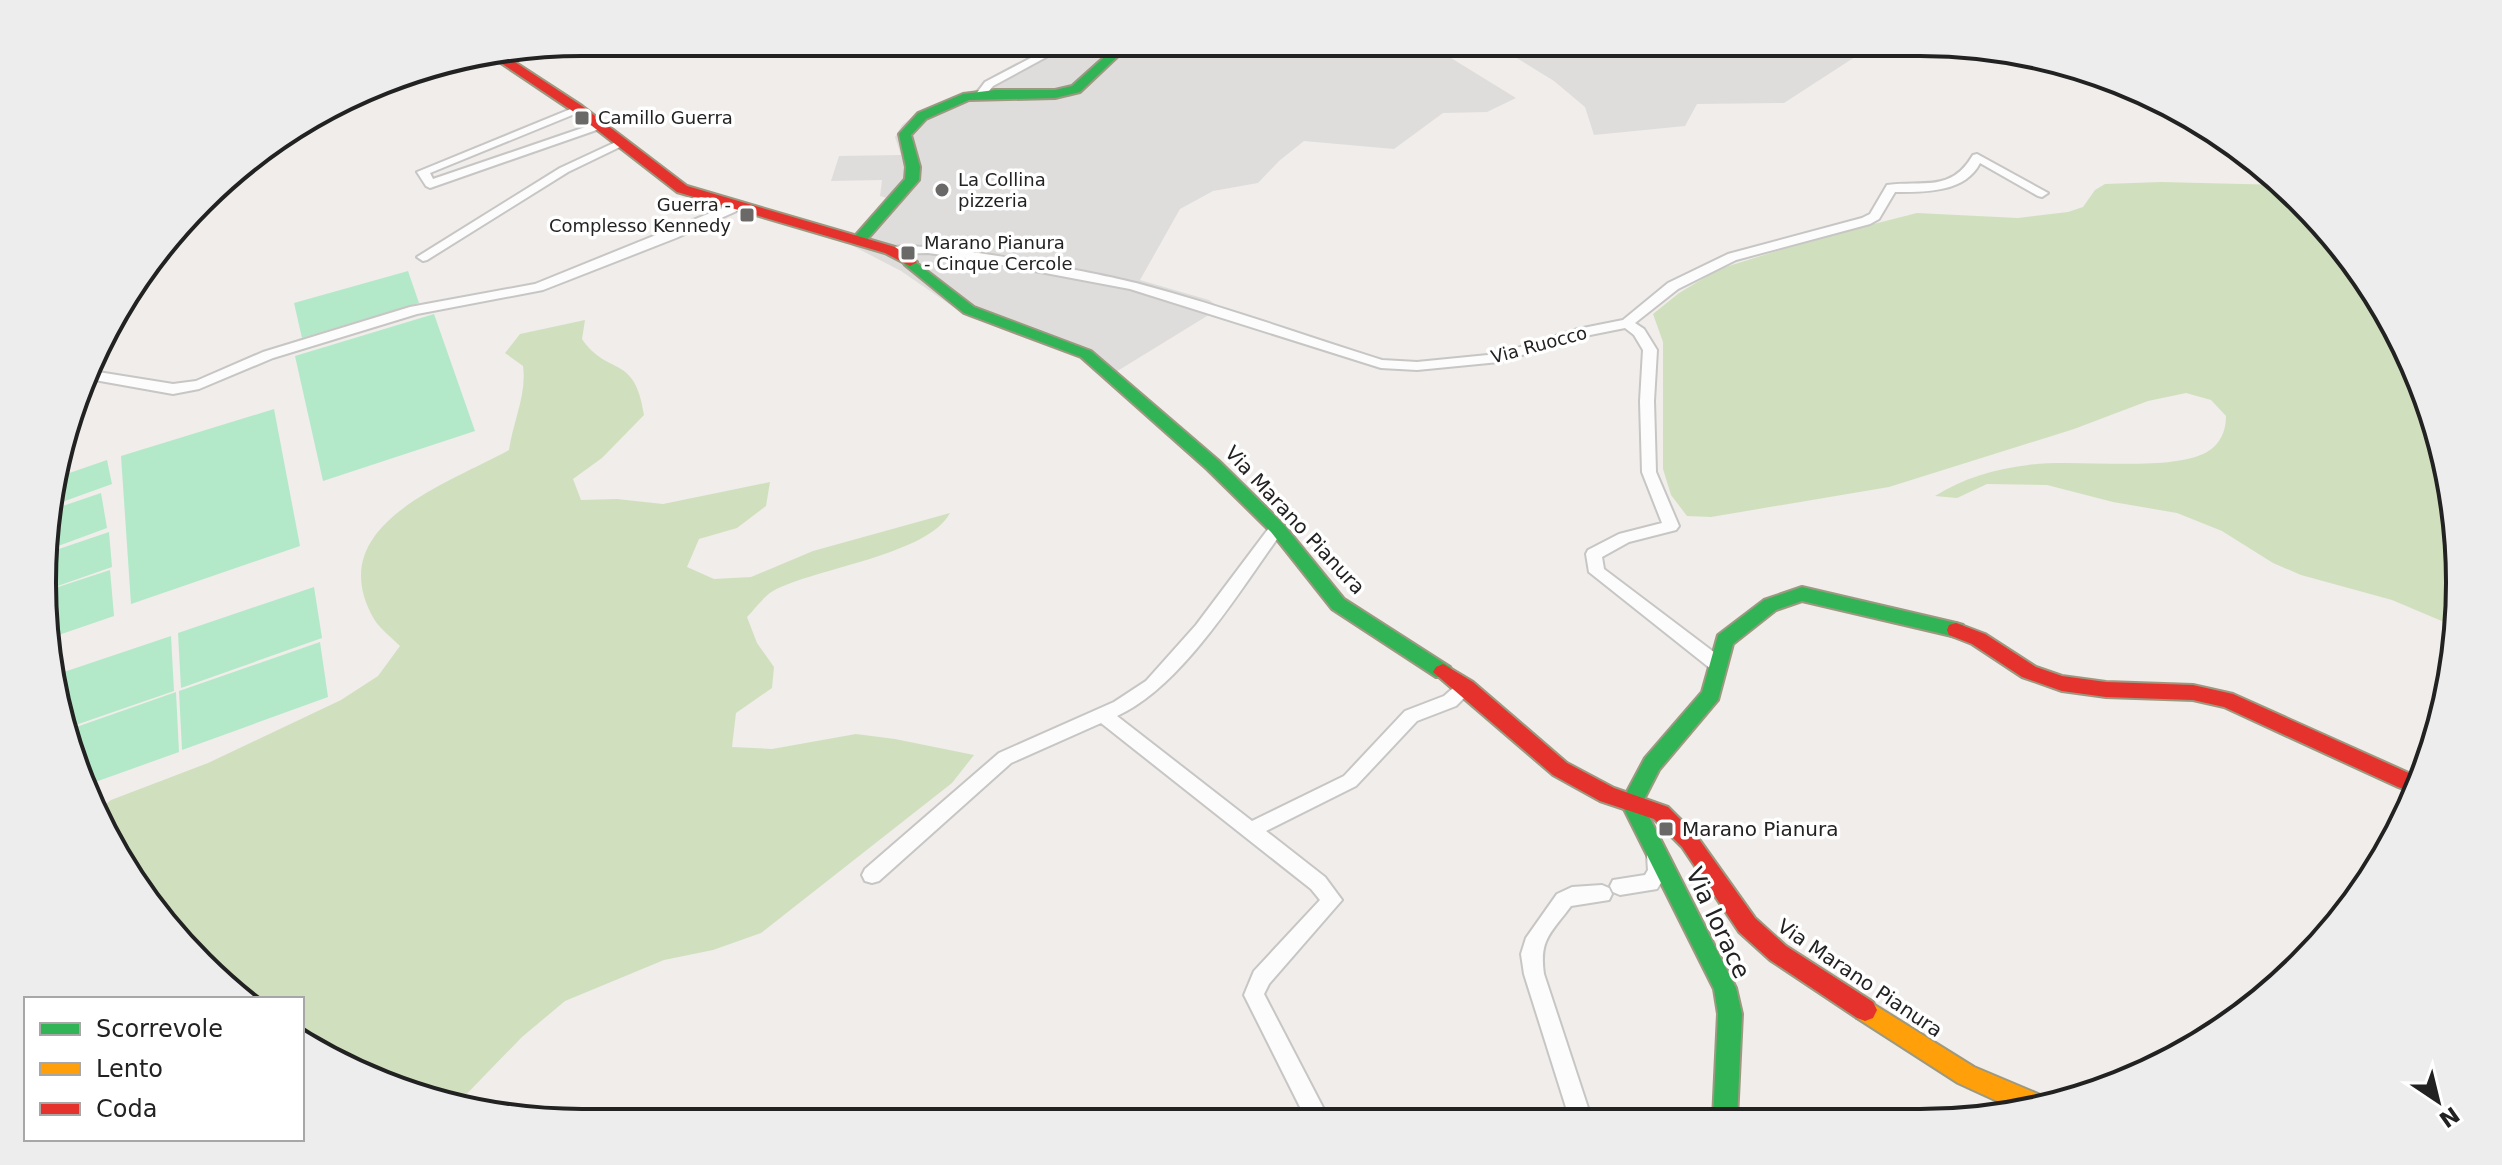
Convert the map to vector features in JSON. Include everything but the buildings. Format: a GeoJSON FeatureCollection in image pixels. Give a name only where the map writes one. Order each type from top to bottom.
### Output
{"type":"FeatureCollection","features":[{"type":"Feature","properties":{"kind":"street"},"geometry":{"type":"LineString","coordinates":[[981,94],[989,84],[1042,56]]}},
{"type":"Feature","properties":{"kind":"street"},"geometry":{"type":"LineString","coordinates":[[859,240],[912,180],[913,166],[904,140],[907,129],[926,113],[981,94],[1037,96],[1075,90],[1086,85],[1109,56]]}},
{"type":"Feature","properties":{"kind":"street","name":"Via Marano Pianura"},"geometry":{"type":"LineString","coordinates":[[506,62],[601,125],[681,188],[735,207],[890,250],[912,260],[952,300],[972,312],[1064,342],[1086,354],[1202,455],[1277,528],[1338,604],[1466,687],[1560,769],[1607,795],[1661,813],[1689,841],[1747,925],[1778,953],[1966,1075],[2021,1099]]}},
{"type":"Feature","properties":{"kind":"street"},"geometry":{"type":"LineString","coordinates":[[578,109],[423,172],[430,184],[601,125]]}},
{"type":"Feature","properties":{"kind":"street"},"geometry":{"type":"LineString","coordinates":[[423,257],[564,170],[622,143]]}},
{"type":"Feature","properties":{"kind":"street","name":"Via Ruocco"},"geometry":{"type":"LineString","coordinates":[[890,250],[928,249],[965,254],[1132,286],[1381,364],[1417,366],[1499,358],[1583,332],[1627,323],[1673,286],[1732,257],[1866,221],[1875,216],[1891,188],[1952,183],[1975,166],[1977,157],[2042,193]]}},
{"type":"Feature","properties":{"kind":"street"},"geometry":{"type":"LineString","coordinates":[[98,376],[173,389],[199,385],[268,355],[415,310],[538,287],[735,207]]}},
{"type":"Feature","properties":{"kind":"street"},"geometry":{"type":"LineString","coordinates":[[1627,323],[1639,332],[1650,350],[1647,401],[1649,472],[1671,526],[1624,538],[1594,554],[1597,572],[1717,664]]}},
{"type":"Feature","properties":{"kind":"street"},"geometry":{"type":"LineString","coordinates":[[872,875],[1005,758],[1103,715],[1152,686],[1178,658],[1277,528]]}},
{"type":"Feature","properties":{"kind":"street"},"geometry":{"type":"LineString","coordinates":[[1631,803],[1652,764],[1711,695],[1725,640],[1770,605],[1802,594],[1970,633],[2038,676],[2084,688],[2125,692],[2193,692],[2243,705],[2407,782]]}},
{"type":"Feature","properties":{"kind":"street"},"geometry":{"type":"LineString","coordinates":[[1251,830],[1350,781],[1411,716],[1450,701],[1466,687]]}},
{"type":"Feature","properties":{"kind":"street"},"geometry":{"type":"LineString","coordinates":[[1103,715],[1318,883],[1332,900],[1261,978],[1254,995],[1313,1109]]}},
{"type":"Feature","properties":{"kind":"street","name":"Via Iorace"},"geometry":{"type":"LineString","coordinates":[[1631,803],[1656,846],[1725,988],[1730,1014],[1725,1109]]}},
{"type":"Feature","properties":{"kind":"street"},"geometry":{"type":"LineString","coordinates":[[1577,1109],[1534,974],[1531,954],[1536,938],[1564,900],[1650,883],[1658,872],[1656,846]]}},
{"type":"Feature","properties":{"kind":"shaded area"},"geometry":{"type":"Polygon","coordinates":[[[1036,56],[1448,56],[1516,98],[1487,112],[1443,113],[1394,149],[1304,141],[1258,183],[1213,191],[1180,209],[1140,280],[1209,300],[1220,308],[1106,378],[1074,352],[968,317],[901,271],[851,245],[890,199],[880,196],[882,180],[831,181],[839,156],[901,155],[895,137],[902,125],[923,109],[973,92],[987,80],[1036,56]]]}},
{"type":"Feature","properties":{"kind":"shaded area"},"geometry":{"type":"Polygon","coordinates":[[[1514,56],[1855,56],[1784,103],[1697,104],[1685,126],[1594,135],[1585,107],[1554,81],[1514,56]]]}},
{"type":"Feature","properties":{"kind":"green space"},"geometry":{"type":"Polygon","coordinates":[[[2105,184],[2264,185],[2292,210],[2337,262],[2392,350],[2428,446],[2445,548],[2444,622],[2392,600],[2301,575],[2273,563],[2222,531],[2177,513],[2113,502],[2047,485],[1987,484],[1957,498],[1935,496],[1968,479],[2016,467],[2047,463],[2170,462],[2207,452],[2222,436],[2226,416],[2211,400],[2186,393],[2148,401],[2074,429],[1889,487],[1711,517],[1687,516],[1671,495],[1663,469],[1663,342],[1653,314],[1679,293],[1719,269],[1815,239],[1917,213],[2018,218],[2068,212],[2083,207],[2095,190],[2105,184]]]}},
{"type":"Feature","properties":{"kind":"green space"},"geometry":{"type":"Polygon","coordinates":[[[408,271],[419,303],[302,338],[294,303],[408,271]]]}},
{"type":"Feature","properties":{"kind":"green space"},"geometry":{"type":"Polygon","coordinates":[[[434,314],[475,431],[323,481],[295,356],[434,314]]]}},
{"type":"Feature","properties":{"kind":"green space"},"geometry":{"type":"Polygon","coordinates":[[[585,320],[582,339],[601,358],[627,374],[640,395],[644,415],[602,458],[573,479],[581,500],[617,499],[663,504],[770,482],[766,506],[737,528],[699,539],[687,567],[714,579],[751,577],[813,551],[950,513],[938,527],[919,540],[792,583],[763,599],[747,617],[757,643],[774,667],[772,688],[736,713],[732,747],[772,749],[856,734],[974,755],[952,783],[761,933],[713,950],[664,960],[565,1001],[522,1037],[465,1096],[381,1069],[319,1038],[304,1029],[304,997],[258,997],[210,955],[165,903],[127,846],[105,805],[208,763],[341,700],[378,676],[400,646],[374,619],[362,586],[364,558],[377,533],[398,512],[425,494],[509,450],[524,376],[523,366],[505,353],[520,334],[585,320]]]}},
{"type":"Feature","properties":{"kind":"green space"},"geometry":{"type":"Polygon","coordinates":[[[274,409],[300,546],[131,604],[121,456],[274,409]]]}},
{"type":"Feature","properties":{"kind":"green space"},"geometry":{"type":"Polygon","coordinates":[[[107,460],[112,484],[63,502],[67,474],[107,460]]]}},
{"type":"Feature","properties":{"kind":"green space"},"geometry":{"type":"Polygon","coordinates":[[[101,493],[107,528],[57,546],[62,506],[101,493]]]}},
{"type":"Feature","properties":{"kind":"green space"},"geometry":{"type":"Polygon","coordinates":[[[109,532],[112,567],[56,587],[57,550],[109,532]]]}},
{"type":"Feature","properties":{"kind":"green space"},"geometry":{"type":"Polygon","coordinates":[[[110,570],[114,616],[59,635],[56,588],[110,570]]]}},
{"type":"Feature","properties":{"kind":"green space"},"geometry":{"type":"Polygon","coordinates":[[[314,587],[322,638],[181,688],[178,633],[314,587]]]}},
{"type":"Feature","properties":{"kind":"green space"},"geometry":{"type":"Polygon","coordinates":[[[171,636],[174,691],[76,725],[64,672],[171,636]]]}},
{"type":"Feature","properties":{"kind":"green space"},"geometry":{"type":"Polygon","coordinates":[[[320,642],[328,697],[182,750],[179,691],[320,642]]]}},
{"type":"Feature","properties":{"kind":"green space"},"geometry":{"type":"Polygon","coordinates":[[[176,692],[179,752],[95,782],[76,727],[176,692]]]}},
{"type":"Feature","properties":{"kind":"traffic: fast"},"geometry":{"type":"LineString","coordinates":[[859,240],[912,180],[913,167],[905,134],[922,116],[967,97],[1055,94],[1076,89],[1112,56]]}},
{"type":"Feature","properties":{"kind":"traffic: fast"},"geometry":{"type":"LineString","coordinates":[[910,262],[969,310],[1086,354],[1213,465],[1277,528],[1338,604],[1443,672]]}},
{"type":"Feature","properties":{"kind":"traffic: fast"},"geometry":{"type":"LineString","coordinates":[[1725,1109],[1730,1014],[1725,988],[1631,803],[1652,764],[1711,695],[1725,640],[1770,605],[1802,594],[1956,630]]}},
{"type":"Feature","properties":{"kind":"traffic: slow"},"geometry":{"type":"LineString","coordinates":[[1865,1010],[1966,1075],[2021,1099]]}},
{"type":"Feature","properties":{"kind":"traffic: jam"},"geometry":{"type":"LineString","coordinates":[[506,62],[578,109],[682,189],[890,250],[910,262]]}},
{"type":"Feature","properties":{"kind":"traffic: jam"},"geometry":{"type":"LineString","coordinates":[[1956,630],[1978,639],[2029,672],[2062,684],[2193,692],[2226,699],[2407,781]]}},
{"type":"Feature","properties":{"kind":"traffic: jam"},"geometry":{"type":"LineString","coordinates":[[1443,672],[1466,687],[1560,769],[1607,795],[1661,813],[1689,841],[1747,925],[1778,953],[1865,1010]]}},
{"type":"Feature","properties":{"kind":"place","name":"Camillo Guerra"},"geometry":{"type":"Point","coordinates":[582,118]}},
{"type":"Feature","properties":{"kind":"place","name":"La Collina pizzeria"},"geometry":{"type":"Point","coordinates":[942,190]}},
{"type":"Feature","properties":{"kind":"place","name":"Guerra - Complesso Kennedy"},"geometry":{"type":"Point","coordinates":[747,215]}},
{"type":"Feature","properties":{"kind":"place","name":"Marano Pianura - Cinque Cercole"},"geometry":{"type":"Point","coordinates":[908,253]}},
{"type":"Feature","properties":{"kind":"place","name":"Marano Pianura"},"geometry":{"type":"Point","coordinates":[1666,829]}}]}
